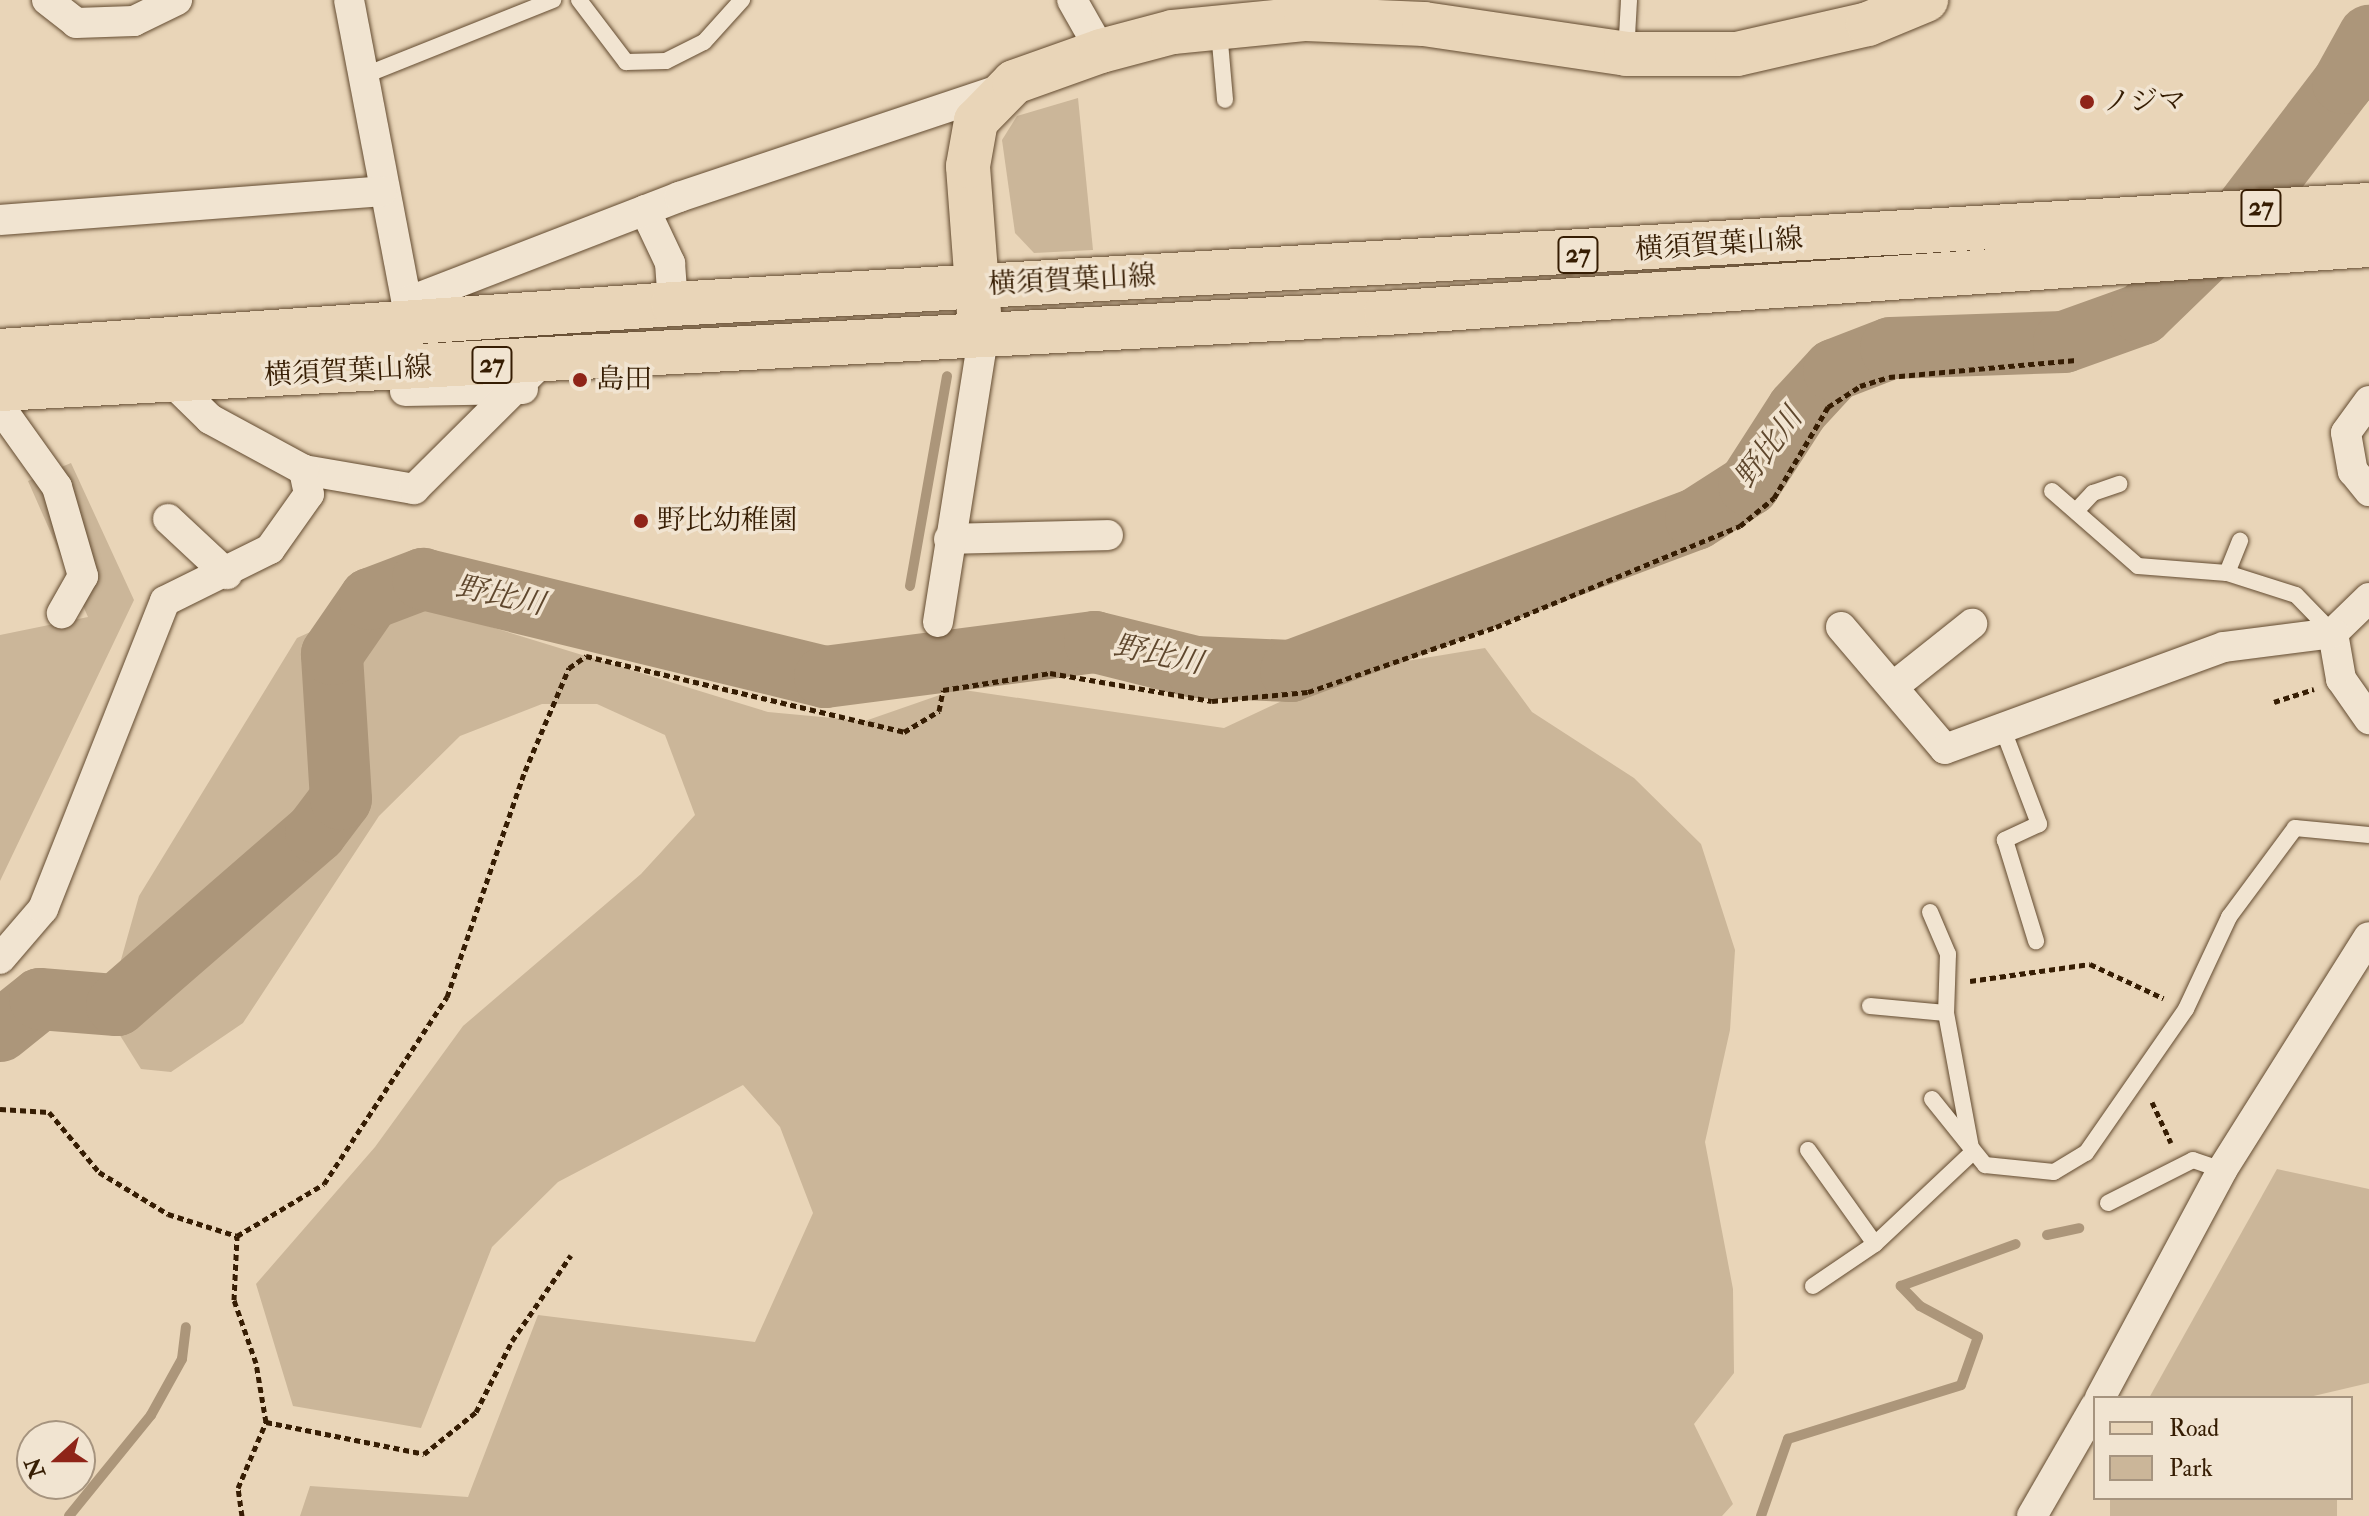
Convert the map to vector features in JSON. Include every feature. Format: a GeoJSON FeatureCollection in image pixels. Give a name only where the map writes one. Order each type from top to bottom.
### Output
{"type":"FeatureCollection","features":[{"type":"Feature","properties":{"kind":"main road","name":"横須賀葉山線"},"geometry":{"type":"LineString","coordinates":[[984,333],[973,287],[970,142],[986,102],[1014,82],[1101,51],[1305,9],[1419,13],[1626,54],[1777,48],[1926,0]]}},
{"type":"Feature","properties":{"kind":"main road","name":"横須賀葉山線"},"geometry":{"type":"LineString","coordinates":[[0,351],[409,314],[673,304],[1598,254],[2354,204]]}},
{"type":"Feature","properties":{"kind":"main road","name":"横須賀葉山線"},"geometry":{"type":"LineString","coordinates":[[0,389],[171,381],[408,380],[533,375],[984,333],[1386,313],[2125,257],[2369,245]]}},
{"type":"Feature","properties":{"kind":"street"},"geometry":{"type":"LineString","coordinates":[[47,0],[76,23],[134,21],[177,0]]}},
{"type":"Feature","properties":{"kind":"street"},"geometry":{"type":"LineString","coordinates":[[349,0],[382,191],[409,314],[408,380]]}},
{"type":"Feature","properties":{"kind":"street"},"geometry":{"type":"LineString","coordinates":[[1076,2],[1101,51]]}},
{"type":"Feature","properties":{"kind":"street"},"geometry":{"type":"LineString","coordinates":[[409,314],[645,210],[959,109],[1014,82]]}},
{"type":"Feature","properties":{"kind":"street"},"geometry":{"type":"LineString","coordinates":[[0,220],[382,191]]}},
{"type":"Feature","properties":{"kind":"street"},"geometry":{"type":"LineString","coordinates":[[645,210],[670,263],[673,304]]}},
{"type":"Feature","properties":{"kind":"street"},"geometry":{"type":"LineString","coordinates":[[938,622],[984,333]]}},
{"type":"Feature","properties":{"kind":"street"},"geometry":{"type":"LineString","coordinates":[[171,381],[210,419],[304,470],[414,489],[533,375]]}},
{"type":"Feature","properties":{"kind":"street"},"geometry":{"type":"LineString","coordinates":[[2369,401],[2346,433],[2353,471],[2369,491]]}},
{"type":"Feature","properties":{"kind":"street"},"geometry":{"type":"LineString","coordinates":[[0,407],[57,487],[83,576],[62,613]]}},
{"type":"Feature","properties":{"kind":"street"},"geometry":{"type":"LineString","coordinates":[[0,959],[43,909],[165,601],[227,574],[270,549],[309,494],[304,470]]}},
{"type":"Feature","properties":{"kind":"street"},"geometry":{"type":"LineString","coordinates":[[168,519],[227,574]]}},
{"type":"Feature","properties":{"kind":"street"},"geometry":{"type":"LineString","coordinates":[[949,539],[1108,535]]}},
{"type":"Feature","properties":{"kind":"street"},"geometry":{"type":"LineString","coordinates":[[1841,627],[1945,749],[2224,647],[2333,633],[2369,598]]}},
{"type":"Feature","properties":{"kind":"street"},"geometry":{"type":"LineString","coordinates":[[1894,686],[1972,624]]}},
{"type":"Feature","properties":{"kind":"street"},"geometry":{"type":"LineString","coordinates":[[2333,633],[2341,679],[2369,719]]}},
{"type":"Feature","properties":{"kind":"street"},"geometry":{"type":"LineString","coordinates":[[2101,1396],[2222,1170],[2369,937]]}},
{"type":"Feature","properties":{"kind":"street"},"geometry":{"type":"LineString","coordinates":[[2032,1516],[2093,1410]]}},
{"type":"Feature","properties":{"kind":"lane"},"geometry":{"type":"LineString","coordinates":[[363,76],[553,0]]}},
{"type":"Feature","properties":{"kind":"lane"},"geometry":{"type":"LineString","coordinates":[[579,0],[626,62],[666,61],[704,42],[742,0]]}},
{"type":"Feature","properties":{"kind":"lane"},"geometry":{"type":"LineString","coordinates":[[1626,54],[1629,0]]}},
{"type":"Feature","properties":{"kind":"lane"},"geometry":{"type":"LineString","coordinates":[[1219,25],[1225,100]]}},
{"type":"Feature","properties":{"kind":"lane"},"geometry":{"type":"LineString","coordinates":[[2076,511],[2093,493],[2119,484]]}},
{"type":"Feature","properties":{"kind":"lane"},"geometry":{"type":"LineString","coordinates":[[2052,491],[2138,566],[2227,573],[2296,595],[2333,633]]}},
{"type":"Feature","properties":{"kind":"lane"},"geometry":{"type":"LineString","coordinates":[[2227,573],[2240,541]]}},
{"type":"Feature","properties":{"kind":"lane"},"geometry":{"type":"LineString","coordinates":[[2002,727],[2039,824],[2005,840],[2036,941]]}},
{"type":"Feature","properties":{"kind":"lane"},"geometry":{"type":"LineString","coordinates":[[1932,1099],[1972,1153],[1985,1165],[2054,1172],[2086,1153],[2186,1009],[2229,917],[2295,828],[2369,835]]}},
{"type":"Feature","properties":{"kind":"lane"},"geometry":{"type":"LineString","coordinates":[[1930,912],[1948,954],[1950,984],[1946,1013],[1972,1153]]}},
{"type":"Feature","properties":{"kind":"lane"},"geometry":{"type":"LineString","coordinates":[[1870,1006],[1946,1013]]}},
{"type":"Feature","properties":{"kind":"lane"},"geometry":{"type":"LineString","coordinates":[[1808,1150],[1875,1244]]}},
{"type":"Feature","properties":{"kind":"lane"},"geometry":{"type":"LineString","coordinates":[[1813,1286],[1875,1244],[1972,1153]]}},
{"type":"Feature","properties":{"kind":"lane"},"geometry":{"type":"LineString","coordinates":[[2108,1203],[2193,1160],[2222,1170]]}},
{"type":"Feature","properties":{"kind":"path"},"geometry":{"type":"LineString","coordinates":[[0,1109],[49,1112],[99,1172],[168,1214],[237,1236],[324,1184],[447,997],[525,771],[569,668],[586,656],[904,732],[939,711],[943,690],[1050,673],[1212,701],[1308,692],[1496,627],[1740,526],[1774,498],[1828,407],[1860,386],[1889,377],[2076,360]]}},
{"type":"Feature","properties":{"kind":"path"},"geometry":{"type":"LineString","coordinates":[[2274,702],[2341,679]]}},
{"type":"Feature","properties":{"kind":"path"},"geometry":{"type":"LineString","coordinates":[[1950,984],[2090,964],[2186,1009]]}},
{"type":"Feature","properties":{"kind":"path"},"geometry":{"type":"LineString","coordinates":[[2140,1076],[2171,1143]]}},
{"type":"Feature","properties":{"kind":"path"},"geometry":{"type":"LineString","coordinates":[[237,1236],[234,1300],[256,1363],[266,1422],[238,1488],[242,1516]]}},
{"type":"Feature","properties":{"kind":"path"},"geometry":{"type":"LineString","coordinates":[[266,1422],[424,1454],[476,1412],[512,1341],[571,1255]]}},
{"type":"Feature","properties":{"kind":"green space"},"geometry":{"type":"Polygon","coordinates":[[[1078,98],[1093,250],[1034,253],[1015,233],[1002,140],[1017,116],[1078,98]]]}},
{"type":"Feature","properties":{"kind":"green space"},"geometry":{"type":"Polygon","coordinates":[[[71,463],[134,600],[0,881],[0,635],[88,617],[28,481],[71,463]]]}},
{"type":"Feature","properties":{"kind":"green space"},"geometry":{"type":"Polygon","coordinates":[[[390,596],[768,712],[865,721],[957,689],[1224,728],[1346,671],[1485,648],[1532,712],[1634,778],[1701,844],[1735,950],[1730,1030],[1705,1142],[1733,1289],[1734,1373],[1694,1424],[1733,1504],[1722,1516],[300,1516],[310,1486],[468,1497],[538,1315],[755,1342],[813,1213],[780,1127],[743,1085],[558,1182],[492,1247],[421,1428],[293,1406],[256,1284],[375,1147],[463,1026],[641,874],[695,815],[665,735],[597,704],[542,704],[460,736],[379,816],[243,1023],[171,1072],[141,1069],[106,1013],[139,896],[297,638],[390,596]]]}},
{"type":"Feature","properties":{"kind":"green space"},"geometry":{"type":"Polygon","coordinates":[[[2277,1169],[2369,1189],[2369,1383],[2314,1396],[2150,1396],[2277,1169]]]}},
{"type":"Feature","properties":{"kind":"green space"},"geometry":{"type":"Polygon","coordinates":[[[2110,1500],[2337,1500],[2337,1516],[2110,1516],[2110,1500]]]}},
{"type":"Feature","properties":{"kind":"waterway","name":"野比川"},"geometry":{"type":"LineString","coordinates":[[0,1031],[40,999],[117,1005],[316,832],[341,799],[332,654],[370,599],[423,579],[825,677],[1095,642],[1195,667],[1291,671],[1696,519],[1749,485],[1798,409],[1834,370],[1891,348],[2064,342],[2142,314],[2236,223],[2343,83],[2369,36]]}},
{"type":"Feature","properties":{"kind":"waterway"},"geometry":{"type":"LineString","coordinates":[[910,586],[947,376]]}},
{"type":"Feature","properties":{"kind":"waterway"},"geometry":{"type":"LineString","coordinates":[[2047,1235],[2079,1228]]}},
{"type":"Feature","properties":{"kind":"waterway"},"geometry":{"type":"LineString","coordinates":[[1761,1516],[1788,1439],[1961,1385],[1978,1337],[1920,1306],[1901,1286],[2016,1244]]}},
{"type":"Feature","properties":{"kind":"waterway"},"geometry":{"type":"LineString","coordinates":[[69,1516],[151,1415],[182,1359],[186,1327]]}},
{"type":"Feature","properties":{"kind":"place","name":"ノジマ"},"geometry":{"type":"Point","coordinates":[2087,102]}},
{"type":"Feature","properties":{"kind":"place","name":"島田"},"geometry":{"type":"Point","coordinates":[580,380]}},
{"type":"Feature","properties":{"kind":"place","name":"野比幼稚園"},"geometry":{"type":"Point","coordinates":[641,521]}}]}
